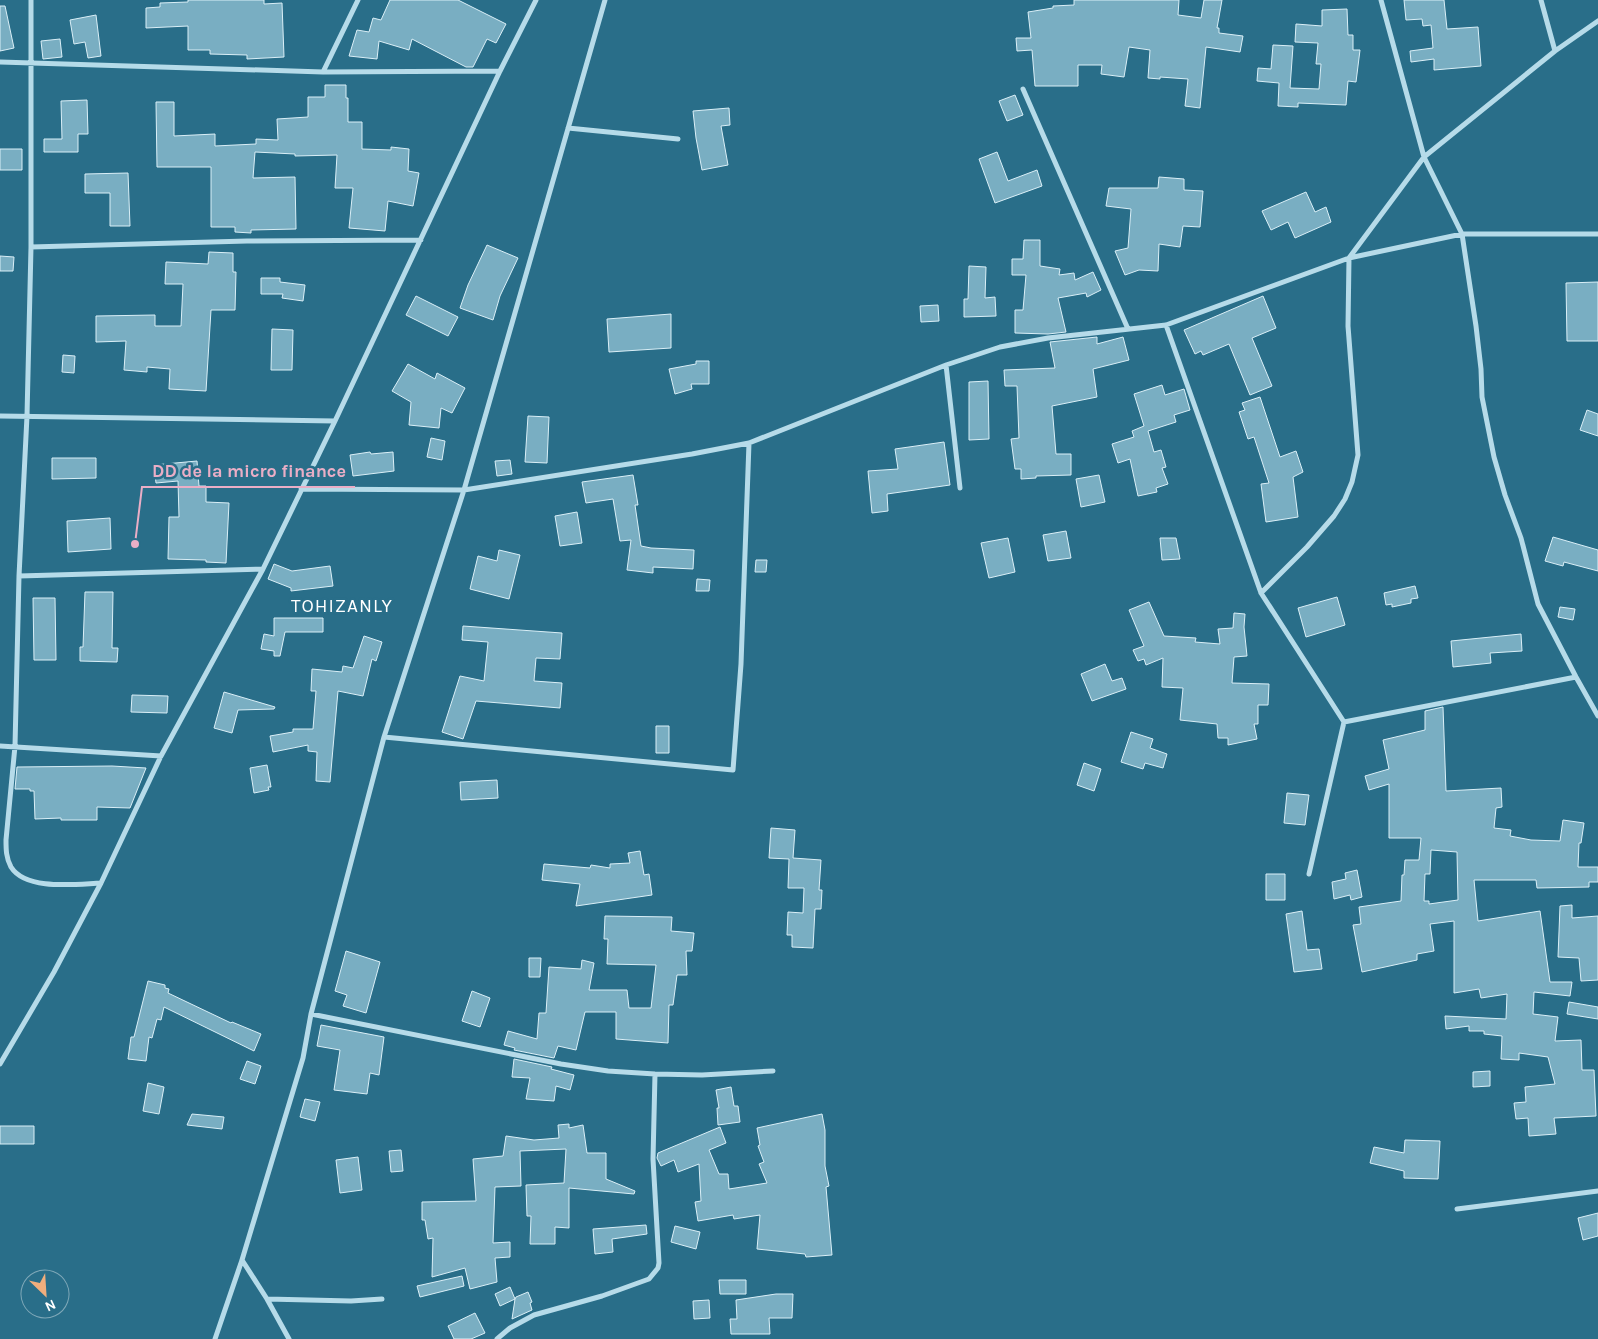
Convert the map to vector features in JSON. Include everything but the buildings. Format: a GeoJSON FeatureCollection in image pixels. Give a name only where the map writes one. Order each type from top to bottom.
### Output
{"type":"FeatureCollection","features":[{"type":"Feature","properties":{"kind":"street"},"geometry":{"type":"LineString","coordinates":[[31,0],[31,247],[27,416],[19,576],[15,746],[6,854],[11,866],[18,875],[33,882],[51,884],[101,883]]}},
{"type":"Feature","properties":{"kind":"street"},"geometry":{"type":"LineString","coordinates":[[323,72],[358,0]]}},
{"type":"Feature","properties":{"kind":"street"},"geometry":{"type":"LineString","coordinates":[[0,1064],[54,972],[101,883],[161,756],[263,569],[536,0]]}},
{"type":"Feature","properties":{"kind":"street"},"geometry":{"type":"LineString","coordinates":[[215,1339],[242,1260],[303,1058],[311,1014],[384,737],[464,490],[605,0]]}},
{"type":"Feature","properties":{"kind":"street"},"geometry":{"type":"LineString","coordinates":[[1381,0],[1424,158],[1462,234],[1476,326],[1482,397],[1494,458],[1521,538],[1538,604],[1598,716]]}},
{"type":"Feature","properties":{"kind":"street"},"geometry":{"type":"LineString","coordinates":[[1541,0],[1555,51]]}},
{"type":"Feature","properties":{"kind":"street"},"geometry":{"type":"LineString","coordinates":[[1260,593],[1308,547],[1334,516],[1345,499],[1352,482],[1358,455],[1348,326],[1349,258],[1424,158],[1555,51],[1598,21]]}},
{"type":"Feature","properties":{"kind":"street"},"geometry":{"type":"LineString","coordinates":[[0,62],[323,72],[500,72]]}},
{"type":"Feature","properties":{"kind":"street"},"geometry":{"type":"LineString","coordinates":[[1023,89],[1128,329]]}},
{"type":"Feature","properties":{"kind":"street"},"geometry":{"type":"LineString","coordinates":[[568,128],[678,139]]}},
{"type":"Feature","properties":{"kind":"street"},"geometry":{"type":"LineString","coordinates":[[301,489],[464,490],[692,454],[749,443],[946,365],[1000,347],[1048,338],[1166,325],[1349,258],[1462,234],[1598,234]]}},
{"type":"Feature","properties":{"kind":"street"},"geometry":{"type":"LineString","coordinates":[[31,247],[247,241],[421,240]]}},
{"type":"Feature","properties":{"kind":"street"},"geometry":{"type":"LineString","coordinates":[[1166,325],[1260,593],[1344,722],[1309,874]]}},
{"type":"Feature","properties":{"kind":"street"},"geometry":{"type":"LineString","coordinates":[[946,365],[960,488]]}},
{"type":"Feature","properties":{"kind":"street"},"geometry":{"type":"LineString","coordinates":[[0,416],[335,421]]}},
{"type":"Feature","properties":{"kind":"street"},"geometry":{"type":"LineString","coordinates":[[384,737],[733,770],[741,664],[749,443]]}},
{"type":"Feature","properties":{"kind":"street"},"geometry":{"type":"LineString","coordinates":[[19,576],[263,569]]}},
{"type":"Feature","properties":{"kind":"street"},"geometry":{"type":"LineString","coordinates":[[1344,722],[1576,677]]}},
{"type":"Feature","properties":{"kind":"street"},"geometry":{"type":"LineString","coordinates":[[0,746],[161,756]]}},
{"type":"Feature","properties":{"kind":"street"},"geometry":{"type":"LineString","coordinates":[[311,1014],[560,1064],[608,1071],[702,1075],[773,1071]]}},
{"type":"Feature","properties":{"kind":"street"},"geometry":{"type":"LineString","coordinates":[[497,1339],[510,1328],[534,1315],[626,1289],[649,1279],[658,1268],[653,1159],[654,1074]]}},
{"type":"Feature","properties":{"kind":"street"},"geometry":{"type":"LineString","coordinates":[[1457,1209],[1598,1191]]}},
{"type":"Feature","properties":{"kind":"street"},"geometry":{"type":"LineString","coordinates":[[242,1260],[268,1299],[289,1339]]}},
{"type":"Feature","properties":{"kind":"street"},"geometry":{"type":"LineString","coordinates":[[268,1299],[351,1301],[382,1299]]}},
{"type":"Feature","properties":{"kind":"place","name":"DD de la micro finance"},"geometry":{"type":"Point","coordinates":[135,544]}},
{"type":"Feature","properties":{"kind":"district","name":"TOHIZANLY"},"geometry":{"type":"Point","coordinates":[342,605]}}]}
